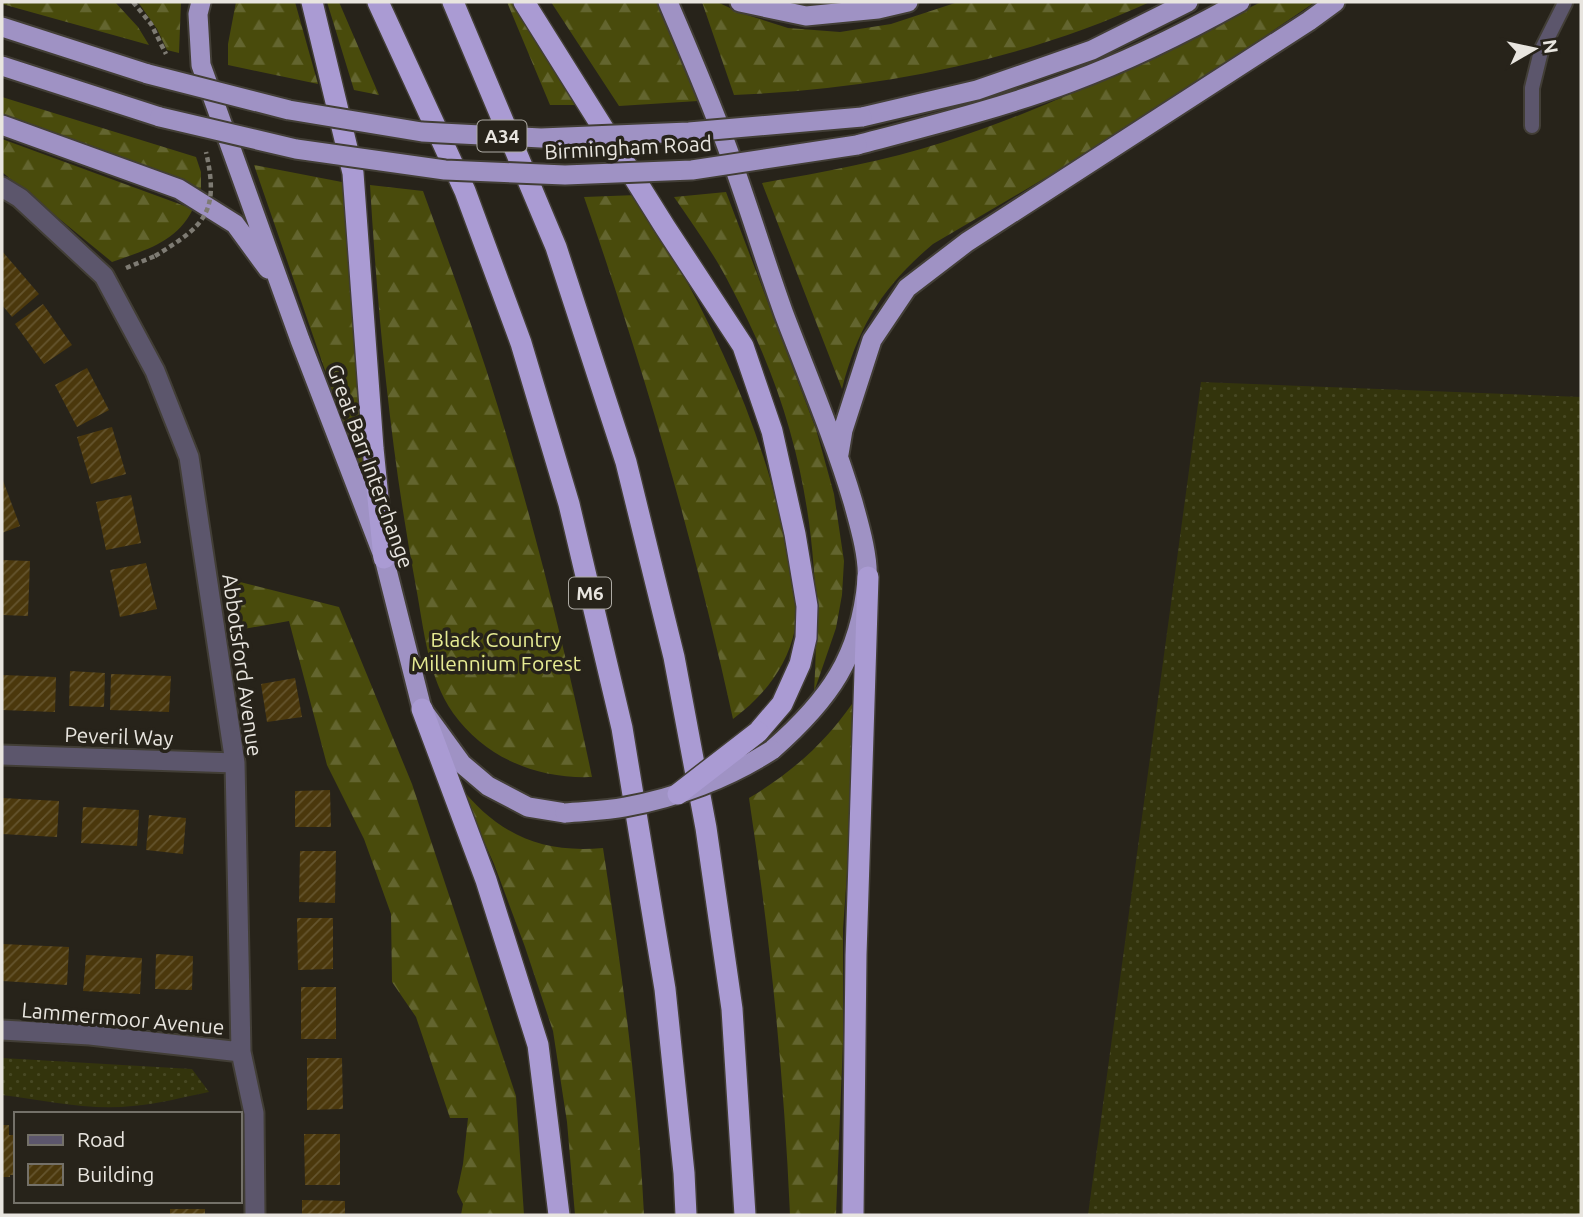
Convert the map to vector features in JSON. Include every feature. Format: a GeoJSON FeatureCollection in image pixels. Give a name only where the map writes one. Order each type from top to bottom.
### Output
{"type":"FeatureCollection","features":[{"type":"Feature","properties":{"kind":"highway","name":"Great Barr Interchange"},"geometry":{"type":"LineString","coordinates":[[201,2],[198,14],[201,65],[300,340],[384,558],[422,709],[463,764],[488,786],[528,807],[565,813],[625,807],[678,794],[745,767],[772,750],[795,730],[826,696],[845,666],[859,629],[868,577],[860,528],[839,455],[784,312],[724,139],[668,2]]}},
{"type":"Feature","properties":{"kind":"highway"},"geometry":{"type":"LineString","coordinates":[[312,2],[353,173],[373,448],[384,558]]}},
{"type":"Feature","properties":{"kind":"highway","name":"M6"},"geometry":{"type":"LineString","coordinates":[[378,2],[465,191],[521,343],[569,504],[622,728],[636,810],[665,989],[686,1215]]}},
{"type":"Feature","properties":{"kind":"highway"},"geometry":{"type":"LineString","coordinates":[[453,2],[556,247],[626,461],[674,657],[706,828],[732,1009],[745,1215]]}},
{"type":"Feature","properties":{"kind":"highway"},"geometry":{"type":"LineString","coordinates":[[524,2],[743,346],[772,431],[795,534],[807,606],[806,638],[800,664],[782,704],[758,732],[678,794]]}},
{"type":"Feature","properties":{"kind":"highway"},"geometry":{"type":"LineString","coordinates":[[740,2],[806,16],[878,9],[908,2]]}},
{"type":"Feature","properties":{"kind":"highway","name":"Birmingham Road"},"geometry":{"type":"LineString","coordinates":[[2,27],[148,74],[289,110],[422,132],[541,138],[690,132],[862,117],[977,90],[1092,50],[1188,2]]}},
{"type":"Feature","properties":{"kind":"highway","name":"Birmingham Road"},"geometry":{"type":"LineString","coordinates":[[2,66],[160,117],[296,149],[445,170],[552,175],[692,170],[857,145],[968,116],[1073,81],[1201,24],[1240,2]]}},
{"type":"Feature","properties":{"kind":"highway"},"geometry":{"type":"LineString","coordinates":[[839,455],[843,430],[872,340],[907,288],[967,243],[1335,2]]}},
{"type":"Feature","properties":{"kind":"highway"},"geometry":{"type":"LineString","coordinates":[[2,125],[179,189],[235,224],[282,288]]}},
{"type":"Feature","properties":{"kind":"highway"},"geometry":{"type":"LineString","coordinates":[[853,1215],[856,955],[868,577]]}},
{"type":"Feature","properties":{"kind":"highway"},"geometry":{"type":"LineString","coordinates":[[422,709],[486,880],[538,1045],[559,1215]]}},
{"type":"Feature","properties":{"kind":"street","name":"Abbotsford Avenue"},"geometry":{"type":"LineString","coordinates":[[2,187],[20,198],[104,276],[155,371],[189,457],[235,763],[241,1052],[254,1112],[255,1215]]}},
{"type":"Feature","properties":{"kind":"street","name":"Peveril Way"},"geometry":{"type":"LineString","coordinates":[[2,755],[235,763]]}},
{"type":"Feature","properties":{"kind":"street","name":"Lammermoor Avenue"},"geometry":{"type":"LineString","coordinates":[[2,1030],[90,1035],[241,1052]]}},
{"type":"Feature","properties":{"kind":"lane"},"geometry":{"type":"LineString","coordinates":[[1532,126],[1532,88],[1541,51],[1566,2]]}},
{"type":"Feature","properties":{"kind":"path"},"geometry":{"type":"LineString","coordinates":[[104,276],[155,256]]}},
{"type":"Feature","properties":{"kind":"shaded area"},"geometry":{"type":"Polygon","coordinates":[[[1201,382],[1581,397],[1581,1215],[1088,1215],[1201,382]]]}},
{"type":"Feature","properties":{"kind":"shaded area"},"geometry":{"type":"Polygon","coordinates":[[[2,1058],[192,1069],[209,1092],[152,1104],[117,1107],[84,1106],[2,1095],[2,1058]]]}},
{"type":"Feature","properties":{"kind":"green space"},"geometry":{"type":"Polygon","coordinates":[[[115,2],[138,27],[149,45],[2,4],[115,2]]]}},
{"type":"Feature","properties":{"kind":"green space"},"geometry":{"type":"Polygon","coordinates":[[[138,2],[181,2],[179,53],[167,50],[157,29],[138,2]]]}},
{"type":"Feature","properties":{"kind":"green space"},"geometry":{"type":"Polygon","coordinates":[[[236,2],[295,2],[318,84],[228,65],[228,44],[236,2]]]}},
{"type":"Feature","properties":{"kind":"green space"},"geometry":{"type":"Polygon","coordinates":[[[327,2],[339,2],[379,95],[354,90],[327,2]]]}},
{"type":"Feature","properties":{"kind":"green space"},"geometry":{"type":"Polygon","coordinates":[[[507,2],[512,2],[579,105],[550,105],[507,2]]]}},
{"type":"Feature","properties":{"kind":"green space"},"geometry":{"type":"Polygon","coordinates":[[[551,2],[660,2],[698,101],[619,106],[551,2]]]}},
{"type":"Feature","properties":{"kind":"green space"},"geometry":{"type":"Polygon","coordinates":[[[702,2],[717,2],[788,28],[840,32],[891,24],[958,2],[1150,2],[1050,41],[946,69],[841,86],[734,95],[702,2]]]}},
{"type":"Feature","properties":{"kind":"green space"},"geometry":{"type":"Polygon","coordinates":[[[1261,2],[1315,2],[1093,150],[933,244],[900,276],[875,309],[856,346],[842,389],[762,183],[899,155],[985,128],[1066,96],[1261,2]]]}},
{"type":"Feature","properties":{"kind":"green space"},"geometry":{"type":"Polygon","coordinates":[[[2,97],[196,157],[201,172],[201,189],[2,114],[2,97]]]}},
{"type":"Feature","properties":{"kind":"green space"},"geometry":{"type":"Polygon","coordinates":[[[2,139],[193,209],[186,221],[169,238],[112,262],[2,172],[2,139]]]}},
{"type":"Feature","properties":{"kind":"green space"},"geometry":{"type":"Polygon","coordinates":[[[254,165],[347,183],[374,512],[254,165]]]}},
{"type":"Feature","properties":{"kind":"green space","name":"Black Country Millennium Forest"},"geometry":{"type":"Polygon","coordinates":[[[370,185],[423,191],[481,353],[512,453],[572,684],[592,777],[572,777],[533,770],[497,754],[481,743],[453,713],[432,669],[407,537],[393,437],[381,336],[370,185]]]}},
{"type":"Feature","properties":{"kind":"green space"},"geometry":{"type":"Polygon","coordinates":[[[726,192],[816,429],[834,494],[844,561],[842,595],[836,628],[814,692],[815,585],[803,484],[791,434],[755,336],[731,287],[674,197],[726,192]]]}},
{"type":"Feature","properties":{"kind":"green space"},"geometry":{"type":"Polygon","coordinates":[[[637,195],[687,281],[731,371],[766,464],[792,578],[796,620],[786,656],[773,680],[755,701],[733,719],[685,521],[627,326],[584,197],[637,195]]]}},
{"type":"Feature","properties":{"kind":"green space","name":"Black Country Millennium Forest"},"geometry":{"type":"Polygon","coordinates":[[[232,580],[339,607],[412,784],[516,1096],[524,1215],[461,1215],[463,1204],[457,1192],[468,1118],[450,1118],[416,1017],[392,982],[391,914],[364,839],[327,765],[289,621],[232,631],[232,580]]]}},
{"type":"Feature","properties":{"kind":"green space"},"geometry":{"type":"Polygon","coordinates":[[[852,704],[851,817],[843,929],[843,1042],[836,1215],[790,1215],[775,1006],[749,798],[806,757],[852,704]]]}},
{"type":"Feature","properties":{"kind":"green space"},"geometry":{"type":"Polygon","coordinates":[[[458,784],[488,816],[521,837],[559,847],[603,848],[628,1031],[644,1215],[575,1215],[567,1122],[553,1031],[494,864],[458,784]]]}},
{"type":"Feature","properties":{"kind":"building"},"geometry":{"type":"Polygon","coordinates":[[[2,251],[39,294],[12,317],[2,305],[2,251]]]}},
{"type":"Feature","properties":{"kind":"building"},"geometry":{"type":"Polygon","coordinates":[[[43,304],[72,345],[44,364],[15,324],[43,304]]]}},
{"type":"Feature","properties":{"kind":"building"},"geometry":{"type":"Polygon","coordinates":[[[87,368],[109,410],[77,427],[55,385],[87,368]]]}},
{"type":"Feature","properties":{"kind":"building"},"geometry":{"type":"Polygon","coordinates":[[[112,427],[126,474],[91,484],[77,437],[112,427]]]}},
{"type":"Feature","properties":{"kind":"building"},"geometry":{"type":"Polygon","coordinates":[[[2,478],[20,526],[2,533],[2,478]]]}},
{"type":"Feature","properties":{"kind":"building"},"geometry":{"type":"Polygon","coordinates":[[[131,495],[141,543],[106,550],[96,502],[131,495]]]}},
{"type":"Feature","properties":{"kind":"building"},"geometry":{"type":"Polygon","coordinates":[[[2,560],[30,561],[28,616],[2,615],[2,560]]]}},
{"type":"Feature","properties":{"kind":"building"},"geometry":{"type":"Polygon","coordinates":[[[146,563],[157,609],[120,617],[110,570],[146,563]]]}},
{"type":"Feature","properties":{"kind":"building"},"geometry":{"type":"Polygon","coordinates":[[[70,671],[105,673],[104,707],[69,706],[70,671]]]}},
{"type":"Feature","properties":{"kind":"building"},"geometry":{"type":"Polygon","coordinates":[[[111,674],[171,676],[169,712],[110,710],[111,674]]]}},
{"type":"Feature","properties":{"kind":"building"},"geometry":{"type":"Polygon","coordinates":[[[2,675],[56,677],[55,712],[2,710],[2,675]]]}},
{"type":"Feature","properties":{"kind":"building"},"geometry":{"type":"Polygon","coordinates":[[[295,678],[302,717],[267,722],[261,684],[295,678]]]}},
{"type":"Feature","properties":{"kind":"building"},"geometry":{"type":"Polygon","coordinates":[[[330,790],[331,827],[295,827],[295,791],[330,790]]]}},
{"type":"Feature","properties":{"kind":"building"},"geometry":{"type":"Polygon","coordinates":[[[2,798],[59,801],[57,837],[2,834],[2,798]]]}},
{"type":"Feature","properties":{"kind":"building"},"geometry":{"type":"Polygon","coordinates":[[[83,807],[139,810],[137,846],[81,843],[83,807]]]}},
{"type":"Feature","properties":{"kind":"building"},"geometry":{"type":"Polygon","coordinates":[[[149,815],[186,818],[183,854],[146,850],[149,815]]]}},
{"type":"Feature","properties":{"kind":"building"},"geometry":{"type":"Polygon","coordinates":[[[300,851],[336,851],[335,903],[299,902],[300,851]]]}},
{"type":"Feature","properties":{"kind":"building"},"geometry":{"type":"Polygon","coordinates":[[[297,918],[333,918],[333,969],[298,970],[297,918]]]}},
{"type":"Feature","properties":{"kind":"building"},"geometry":{"type":"Polygon","coordinates":[[[2,944],[69,947],[67,985],[2,981],[2,944]]]}},
{"type":"Feature","properties":{"kind":"building"},"geometry":{"type":"Polygon","coordinates":[[[156,954],[193,956],[192,990],[155,989],[156,954]]]}},
{"type":"Feature","properties":{"kind":"building"},"geometry":{"type":"Polygon","coordinates":[[[86,955],[142,958],[140,994],[83,991],[86,955]]]}},
{"type":"Feature","properties":{"kind":"building"},"geometry":{"type":"Polygon","coordinates":[[[301,987],[336,987],[336,1039],[301,1039],[301,987]]]}},
{"type":"Feature","properties":{"kind":"building"},"geometry":{"type":"Polygon","coordinates":[[[307,1058],[342,1058],[343,1109],[307,1110],[307,1058]]]}},
{"type":"Feature","properties":{"kind":"building"},"geometry":{"type":"Polygon","coordinates":[[[2,1125],[9,1125],[9,1135],[14,1135],[14,1175],[2,1177],[2,1125]]]}},
{"type":"Feature","properties":{"kind":"building"},"geometry":{"type":"Polygon","coordinates":[[[304,1134],[340,1134],[340,1185],[305,1185],[304,1134]]]}},
{"type":"Feature","properties":{"kind":"building"},"geometry":{"type":"Polygon","coordinates":[[[302,1200],[345,1201],[345,1215],[302,1215],[302,1200]]]}},
{"type":"Feature","properties":{"kind":"building"},"geometry":{"type":"Polygon","coordinates":[[[170,1209],[205,1209],[205,1215],[170,1215],[170,1209]]]}}]}
